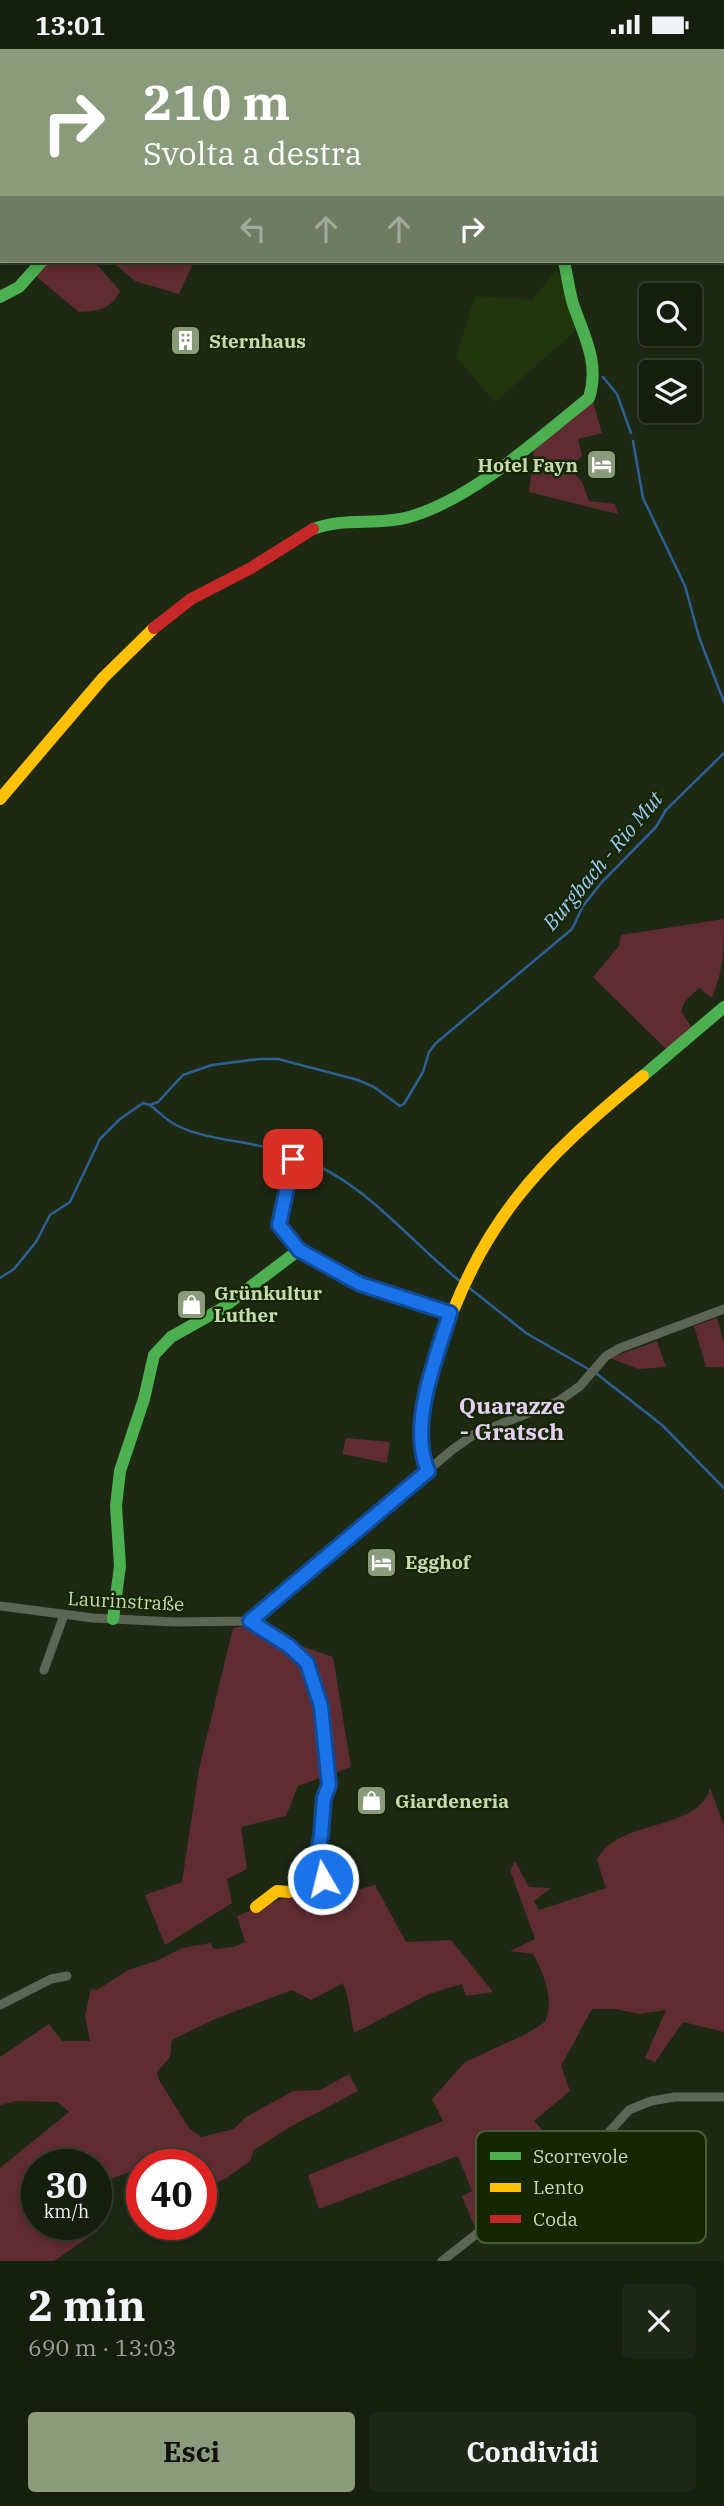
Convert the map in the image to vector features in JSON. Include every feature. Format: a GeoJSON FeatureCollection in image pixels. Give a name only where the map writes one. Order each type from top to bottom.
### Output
{"type":"FeatureCollection","features":[{"type":"Feature","properties":{"kind":"street"},"geometry":{"type":"LineString","coordinates":[[0,297],[15,292],[28,281],[41,263]]}},
{"type":"Feature","properties":{"kind":"street"},"geometry":{"type":"LineString","coordinates":[[0,799],[107,672],[174,610],[199,593],[251,568],[312,529],[348,522],[397,520],[449,499],[522,453],[589,398],[594,387],[595,374],[592,355],[569,292],[564,263]]}},
{"type":"Feature","properties":{"kind":"street"},"geometry":{"type":"LineString","coordinates":[[428,1471],[422,1458],[421,1428],[428,1387],[450,1313],[488,1236],[522,1189],[610,1104],[724,1007]]}},
{"type":"Feature","properties":{"kind":"street"},"geometry":{"type":"LineString","coordinates":[[294,1154],[279,1225],[299,1250],[360,1284],[450,1313]]}},
{"type":"Feature","properties":{"kind":"street"},"geometry":{"type":"LineString","coordinates":[[113,1619],[120,1566],[116,1506],[120,1471],[144,1399],[154,1355],[171,1336],[221,1309],[299,1250]]}},
{"type":"Feature","properties":{"kind":"street"},"geometry":{"type":"LineString","coordinates":[[256,1907],[277,1891],[289,1892],[323,1879],[316,1860],[324,1798],[329,1785],[321,1706],[307,1663],[289,1646],[250,1621],[473,1436],[559,1401],[580,1386],[606,1356],[634,1342],[724,1309]]}},
{"type":"Feature","properties":{"kind":"street","name":"Laurinstraße"},"geometry":{"type":"LineString","coordinates":[[0,1606],[113,1619],[174,1622],[250,1621]]}},
{"type":"Feature","properties":{"kind":"street"},"geometry":{"type":"LineString","coordinates":[[44,1670],[64,1615]]}},
{"type":"Feature","properties":{"kind":"street"},"geometry":{"type":"LineString","coordinates":[[0,2005],[51,1979],[67,1976]]}},
{"type":"Feature","properties":{"kind":"street"},"geometry":{"type":"LineString","coordinates":[[610,2131],[629,2110],[651,2101],[675,2097],[724,2097]]}},
{"type":"Feature","properties":{"kind":"street"},"geometry":{"type":"LineString","coordinates":[[442,2261],[476,2234]]}},
{"type":"Feature","properties":{"kind":"shaded area"},"geometry":{"type":"Polygon","coordinates":[[[41,263],[96,263],[120,291],[113,302],[104,308],[79,312],[33,274],[41,263]]]}},
{"type":"Feature","properties":{"kind":"shaded area"},"geometry":{"type":"Polygon","coordinates":[[[113,263],[193,263],[179,294],[135,281],[113,263]]]}},
{"type":"Feature","properties":{"kind":"shaded area"},"geometry":{"type":"Polygon","coordinates":[[[557,269],[580,327],[495,402],[456,357],[475,296],[532,300],[557,269]]]}},
{"type":"Feature","properties":{"kind":"shaded area"},"geometry":{"type":"Polygon","coordinates":[[[593,402],[602,433],[578,439],[582,455],[575,464],[574,473],[582,482],[589,501],[615,504],[618,514],[529,492],[534,449],[593,402]]]}},
{"type":"Feature","properties":{"kind":"shaded area"},"geometry":{"type":"Polygon","coordinates":[[[724,919],[722,959],[712,998],[699,988],[685,1001],[681,1011],[692,1028],[667,1050],[593,977],[619,946],[621,935],[724,919]]]}},
{"type":"Feature","properties":{"kind":"shaded area"},"geometry":{"type":"Polygon","coordinates":[[[717,1318],[724,1343],[724,1367],[706,1367],[694,1326],[717,1318]]]}},
{"type":"Feature","properties":{"kind":"shaded area"},"geometry":{"type":"Polygon","coordinates":[[[657,1341],[666,1367],[639,1369],[610,1358],[657,1341]]]}},
{"type":"Feature","properties":{"kind":"shaded area"},"geometry":{"type":"Polygon","coordinates":[[[346,1438],[390,1442],[387,1463],[342,1454],[346,1438]]]}},
{"type":"Feature","properties":{"kind":"shaded area"},"geometry":{"type":"Polygon","coordinates":[[[244,1626],[333,1657],[351,1767],[298,1786],[286,1816],[241,1827],[247,1869],[227,1879],[232,1903],[165,1945],[145,1895],[182,1882],[199,1769],[233,1628],[244,1626]]]}},
{"type":"Feature","properties":{"kind":"shaded area"},"geometry":{"type":"Polygon","coordinates":[[[710,1788],[724,1826],[724,2032],[683,2022],[655,2062],[645,2058],[666,2010],[639,2014],[616,2009],[592,2009],[561,2066],[570,2091],[534,2121],[543,2131],[476,2131],[476,2231],[462,2196],[472,2191],[458,2156],[319,2209],[308,2175],[443,2121],[432,2099],[465,2062],[526,2034],[545,2022],[548,1996],[537,1962],[533,1954],[510,1951],[535,1939],[510,1870],[515,1861],[529,1887],[551,1888],[534,1901],[539,1910],[606,1888],[597,1860],[607,1847],[622,1837],[691,1812],[703,1802],[710,1788]]]}},
{"type":"Feature","properties":{"kind":"shaded area"},"geometry":{"type":"Polygon","coordinates":[[[375,1885],[406,1942],[451,1940],[493,1992],[466,1996],[462,1984],[429,1994],[354,2033],[343,1983],[311,2000],[292,1990],[215,2019],[172,2040],[170,2057],[157,2072],[159,2080],[189,2128],[201,2137],[234,2129],[246,2117],[293,2091],[320,2090],[349,2074],[358,2091],[288,2128],[254,2150],[250,2161],[217,2182],[217,2149],[126,2149],[126,2173],[112,2178],[112,2149],[23,2149],[69,2112],[58,2102],[17,2101],[0,2105],[0,2057],[49,2024],[62,2041],[90,2041],[85,2015],[91,1989],[97,1990],[128,1970],[156,1961],[182,1948],[210,1943],[214,1949],[233,1947],[245,1942],[237,1916],[300,1892],[305,1904],[375,1885]]]}},
{"type":"Feature","properties":{"kind":"shaded area"},"geometry":{"type":"Polygon","coordinates":[[[21,2151],[21,2240],[84,2240],[54,2261],[0,2261],[0,2168],[21,2151]]]}},
{"type":"Feature","properties":{"kind":"waterway"},"geometry":{"type":"LineString","coordinates":[[603,377],[617,394],[631,433]]}},
{"type":"Feature","properties":{"kind":"waterway"},"geometry":{"type":"LineString","coordinates":[[633,441],[643,498],[685,586],[699,637],[724,702]]}},
{"type":"Feature","properties":{"kind":"waterway","name":"Burgbach - Rio Mut"},"geometry":{"type":"LineString","coordinates":[[0,1278],[14,1269],[36,1242],[50,1215],[70,1202],[100,1139],[120,1119],[143,1103],[150,1105],[158,1102],[183,1075],[212,1065],[278,1059],[358,1080],[374,1087],[400,1106],[404,1104],[436,1043],[572,929],[583,906],[602,882],[656,827],[666,810],[724,753]]}},
{"type":"Feature","properties":{"kind":"waterway"},"geometry":{"type":"LineString","coordinates":[[150,1105],[169,1121],[189,1131],[289,1154]]}},
{"type":"Feature","properties":{"kind":"waterway"},"geometry":{"type":"LineString","coordinates":[[298,1157],[323,1168],[365,1196],[461,1282]]}},
{"type":"Feature","properties":{"kind":"waterway"},"geometry":{"type":"LineString","coordinates":[[467,1286],[526,1333],[597,1374],[662,1425],[724,1488]]}},
{"type":"Feature","properties":{"kind":"traffic: fast"},"geometry":{"type":"LineString","coordinates":[[0,297],[19,287],[40,263]]}},
{"type":"Feature","properties":{"kind":"traffic: fast"},"geometry":{"type":"LineString","coordinates":[[313,529],[337,523],[397,520],[457,497],[504,466],[589,398],[592,361],[573,304],[564,263]]}},
{"type":"Feature","properties":{"kind":"traffic: fast"},"geometry":{"type":"LineString","coordinates":[[643,1076],[724,1007]]}},
{"type":"Feature","properties":{"kind":"traffic: fast"},"geometry":{"type":"LineString","coordinates":[[113,1619],[120,1566],[116,1506],[120,1471],[144,1399],[154,1355],[171,1337],[221,1309],[299,1250],[279,1225],[295,1149]]}},
{"type":"Feature","properties":{"kind":"traffic: slow"},"geometry":{"type":"LineString","coordinates":[[0,799],[103,678],[154,628]]}},
{"type":"Feature","properties":{"kind":"traffic: slow"},"geometry":{"type":"LineString","coordinates":[[428,1471],[422,1442],[425,1399],[453,1311],[471,1269],[492,1232],[543,1167],[643,1076]]}},
{"type":"Feature","properties":{"kind":"traffic: slow"},"geometry":{"type":"LineString","coordinates":[[250,1621],[289,1645],[307,1663],[321,1706],[329,1785],[324,1798],[316,1860],[323,1879],[289,1892],[277,1891],[256,1907]]}},
{"type":"Feature","properties":{"kind":"traffic: jam"},"geometry":{"type":"LineString","coordinates":[[154,628],[191,599],[251,568],[313,529]]}},
{"type":"Feature","properties":{"kind":"place","name":"Sternhaus"},"geometry":{"type":"Point","coordinates":[186,341]}},
{"type":"Feature","properties":{"kind":"place","name":"Hotel Fayn"},"geometry":{"type":"Point","coordinates":[601,465]}},
{"type":"Feature","properties":{"kind":"place","name":"Grünkultur Luther"},"geometry":{"type":"Point","coordinates":[191,1304]}},
{"type":"Feature","properties":{"kind":"place","name":"Egghof"},"geometry":{"type":"Point","coordinates":[382,1562]}},
{"type":"Feature","properties":{"kind":"place","name":"Giardeneria"},"geometry":{"type":"Point","coordinates":[372,1801]}},
{"type":"Feature","properties":{"kind":"district","name":"Quarazze - Gratsch"},"geometry":{"type":"Point","coordinates":[512,1419]}},
{"type":"Feature","properties":{"kind":"route"},"geometry":{"type":"LineString","coordinates":[[293,1159],[279,1225],[299,1250],[360,1284],[450,1313],[428,1387],[421,1428],[422,1458],[428,1471],[250,1621],[289,1646],[307,1663],[312,1674],[321,1706],[329,1785],[324,1798],[316,1860],[323,1879]]}}]}
